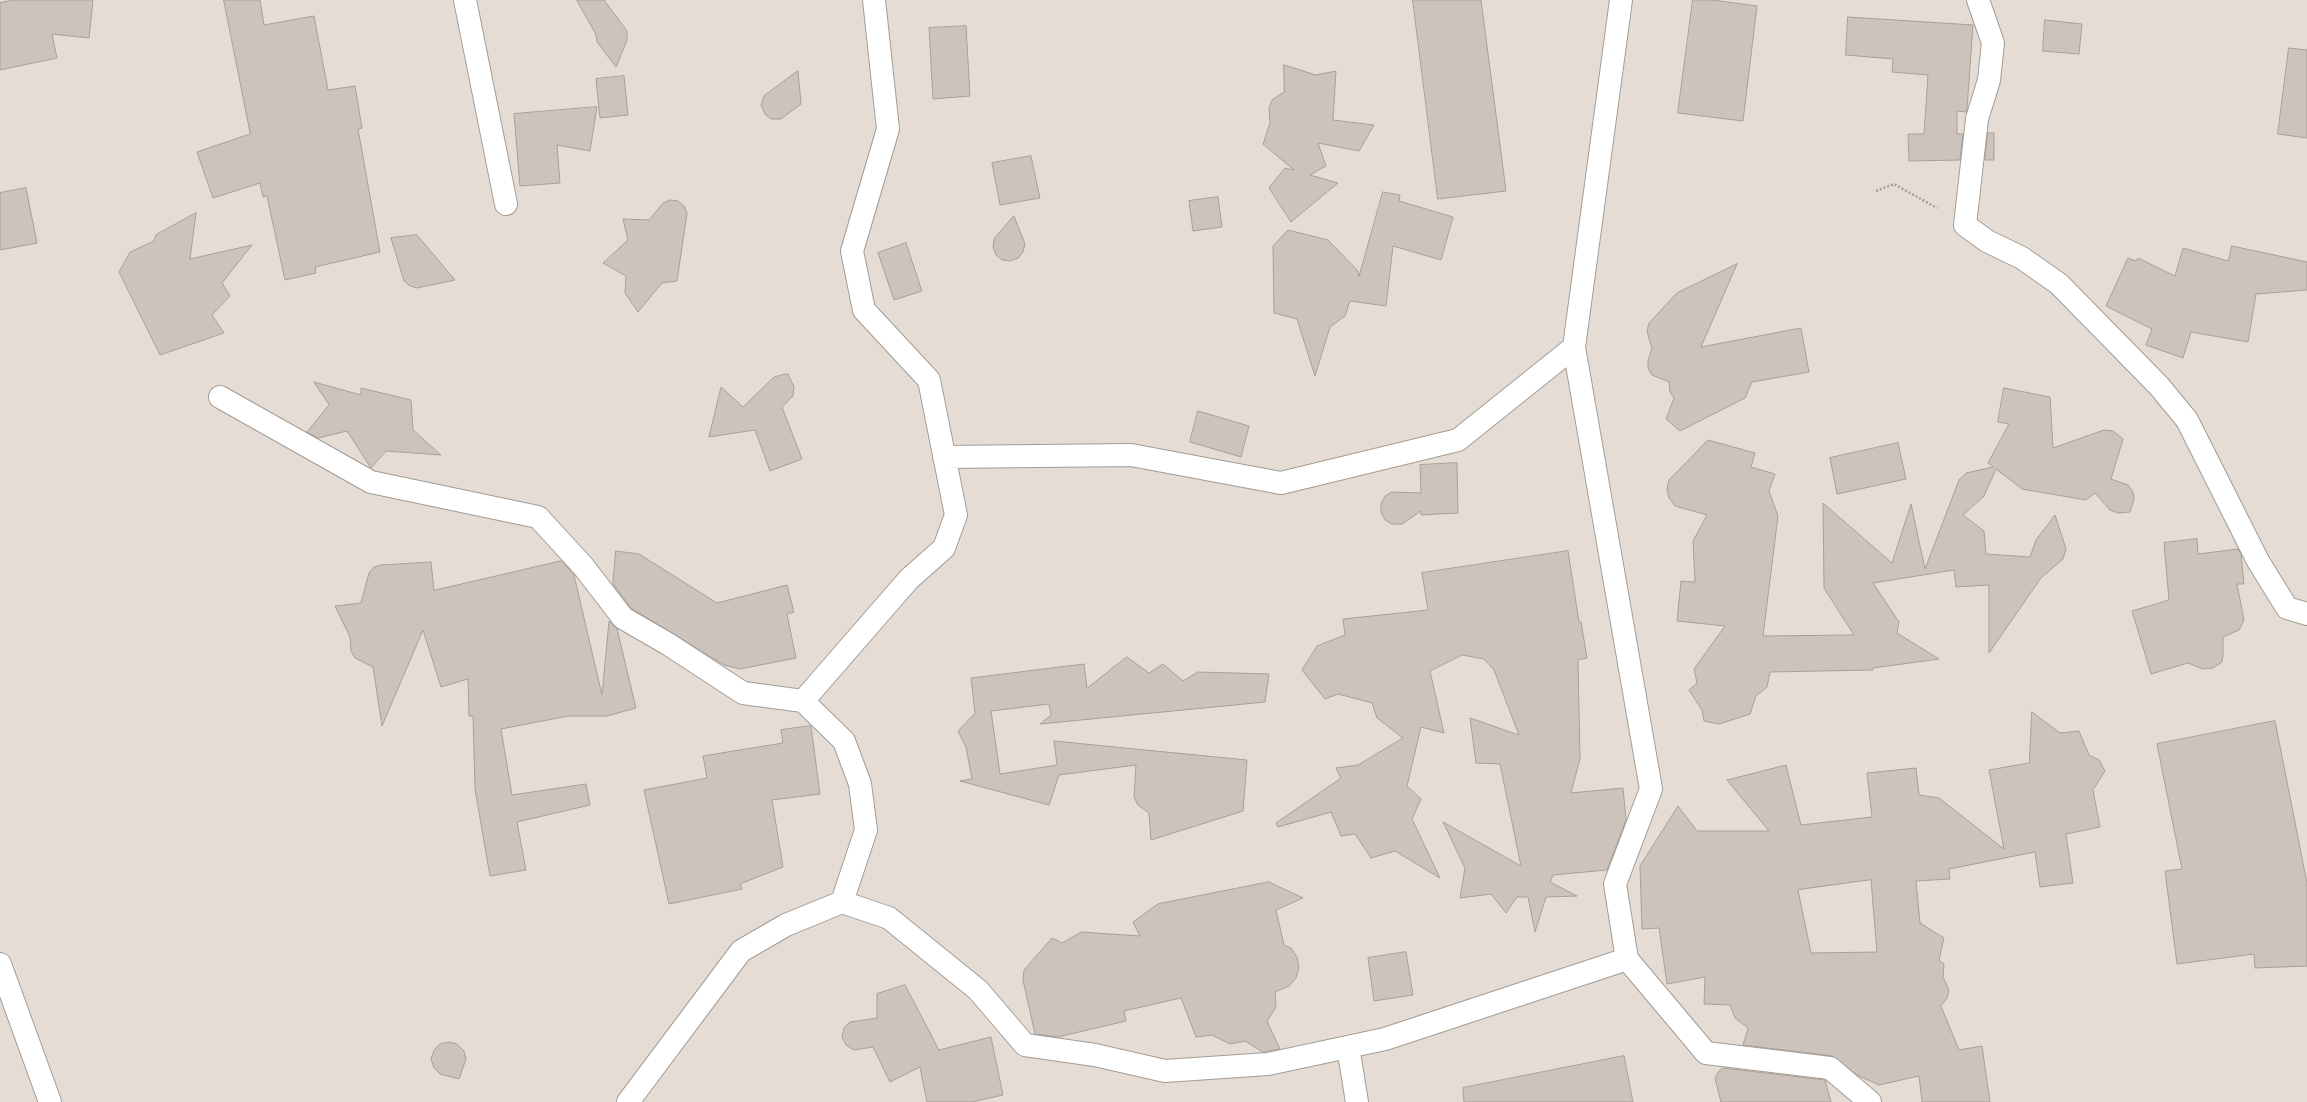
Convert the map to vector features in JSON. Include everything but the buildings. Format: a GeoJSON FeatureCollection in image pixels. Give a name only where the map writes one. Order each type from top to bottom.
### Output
{"type":"FeatureCollection","features":[{"type":"Feature","properties":{"kind":"street"},"geometry":{"type":"LineString","coordinates":[[465,0],[506,204]]}},
{"type":"Feature","properties":{"kind":"street"},"geometry":{"type":"LineString","coordinates":[[802,700],[909,580],[944,548],[956,515],[929,380],[864,310],[852,251],[888,129],[874,0]]}},
{"type":"Feature","properties":{"kind":"street"},"geometry":{"type":"LineString","coordinates":[[1621,0],[1574,347],[1651,789],[1615,884],[1627,959],[1706,1053],[1830,1068],[1870,1102]]}},
{"type":"Feature","properties":{"kind":"street"},"geometry":{"type":"LineString","coordinates":[[1978,0],[1993,44],[1990,80],[1977,119],[1965,225],[1988,241],[2022,258],[2059,284],[2158,386],[2187,420],[2258,561],[2287,608],[2307,614]]}},
{"type":"Feature","properties":{"kind":"street"},"geometry":{"type":"LineString","coordinates":[[944,457],[1131,455],[1281,483],[1458,440],[1574,347]]}},
{"type":"Feature","properties":{"kind":"street"},"geometry":{"type":"LineString","coordinates":[[220,397],[372,482],[538,517],[583,566],[623,618],[668,644],[743,693],[802,700],[844,741],[860,784],[866,830],[842,902]]}},
{"type":"Feature","properties":{"kind":"street"},"geometry":{"type":"LineString","coordinates":[[628,1102],[741,951],[786,925],[842,902],[889,918],[978,990],[1025,1045],[1095,1055],[1165,1071],[1268,1064],[1385,1039],[1627,959]]}},
{"type":"Feature","properties":{"kind":"street"},"geometry":{"type":"LineString","coordinates":[[0,964],[50,1102]]}},
{"type":"Feature","properties":{"kind":"street"},"geometry":{"type":"LineString","coordinates":[[1348,1047],[1357,1102]]}},
{"type":"Feature","properties":{"kind":"path"},"geometry":{"type":"LineString","coordinates":[[1876,191],[1894,184],[1965,225]]}}]}
